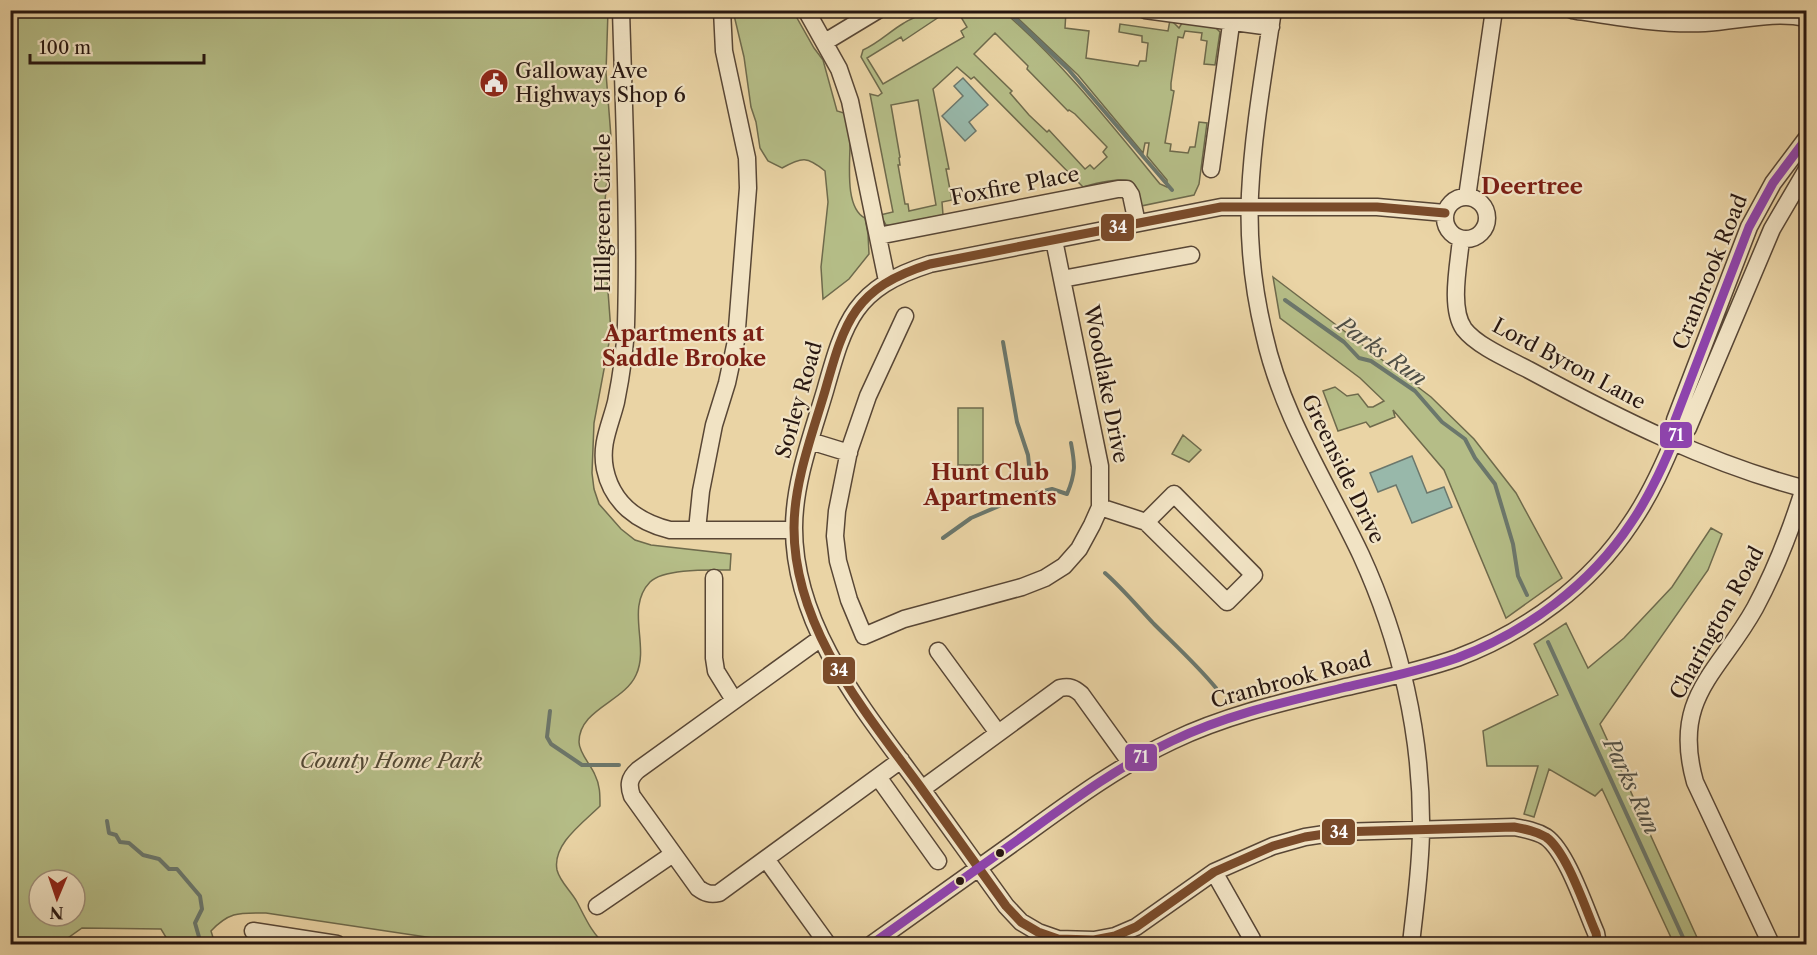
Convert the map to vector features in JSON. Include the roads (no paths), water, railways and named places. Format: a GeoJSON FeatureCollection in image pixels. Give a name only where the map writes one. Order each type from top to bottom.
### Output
{"type":"FeatureCollection","features":[{"type":"Feature","properties":{"kind":"street","name":"Hillgreen Circle"},"geometry":{"type":"LineString","coordinates":[[621,10],[626,152],[626,327],[622,376],[604,438],[605,470],[618,499],[629,512],[654,526],[670,530],[697,531],[794,530]]}},
{"type":"Feature","properties":{"kind":"street"},"geometry":{"type":"LineString","coordinates":[[697,531],[705,469],[736,341],[748,188],[747,158],[724,51],[722,10]]}},
{"type":"Feature","properties":{"kind":"street"},"geometry":{"type":"LineString","coordinates":[[806,10],[839,69],[850,102],[886,280]]}},
{"type":"Feature","properties":{"kind":"street"},"geometry":{"type":"LineString","coordinates":[[825,42],[878,10]]}},
{"type":"Feature","properties":{"kind":"street"},"geometry":{"type":"LineString","coordinates":[[1145,10],[1272,19]]}},
{"type":"Feature","properties":{"kind":"street"},"geometry":{"type":"LineString","coordinates":[[1467,197],[1494,10]]}},
{"type":"Feature","properties":{"kind":"street"},"geometry":{"type":"LineString","coordinates":[[1572,10],[1666,23],[1705,23],[1779,15],[1806,18]]}},
{"type":"Feature","properties":{"kind":"street"},"geometry":{"type":"LineString","coordinates":[[1211,169],[1232,16]]}},
{"type":"Feature","properties":{"kind":"street","name":"Greenside Drive"},"geometry":{"type":"LineString","coordinates":[[1272,19],[1253,158],[1250,206],[1258,306],[1278,383],[1298,433],[1370,576],[1386,619],[1402,674],[1417,748],[1421,829],[1420,865],[1411,945]]}},
{"type":"Feature","properties":{"kind":"street","name":"Cranbrook Road"},"geometry":{"type":"LineString","coordinates":[[1676,436],[1674,420],[1749,228],[1773,183],[1806,138]]}},
{"type":"Feature","properties":{"kind":"street","name":"Cranbrook Road"},"geometry":{"type":"LineString","coordinates":[[872,945],[1083,792],[1130,762],[1193,731],[1239,714],[1402,674],[1460,657],[1501,639],[1540,615],[1568,593],[1603,559],[1632,523],[1676,436],[1688,428],[1772,230],[1806,171]]}},
{"type":"Feature","properties":{"kind":"street","name":"Foxfire Place"},"geometry":{"type":"LineString","coordinates":[[878,236],[1118,189],[1127,189],[1131,195],[1137,223]]}},
{"type":"Feature","properties":{"kind":"street"},"geometry":{"type":"LineString","coordinates":[[1467,197],[1483,205],[1487,220],[1485,228],[1478,236],[1461,239],[1449,231],[1444,222],[1445,213],[1452,202],[1467,197]]}},
{"type":"Feature","properties":{"kind":"street","name":"Sorley Road"},"geometry":{"type":"LineString","coordinates":[[1445,213],[1377,207],[1221,207],[930,264],[886,280],[853,313],[840,338],[798,487],[794,530],[797,565],[821,638],[856,697],[1006,906],[1021,922],[1048,935],[1075,941],[1115,936],[1136,927],[1214,872],[1244,856],[1305,837],[1338,832],[1514,827],[1531,830],[1546,837],[1562,854],[1596,933],[1598,945]]}},
{"type":"Feature","properties":{"kind":"street","name":"Lord Byron Lane"},"geometry":{"type":"LineString","coordinates":[[1461,239],[1456,308],[1459,319],[1472,337],[1602,409],[1676,436],[1756,474],[1805,489]]}},
{"type":"Feature","properties":{"kind":"street","name":"Woodlake Drive"},"geometry":{"type":"LineString","coordinates":[[849,453],[837,511],[835,536],[838,561],[849,600],[864,636],[904,619],[1022,587],[1064,566],[1079,549],[1100,507],[1101,485],[1098,449],[1054,240]]}},
{"type":"Feature","properties":{"kind":"street"},"geometry":{"type":"LineString","coordinates":[[1062,279],[1191,255]]}},
{"type":"Feature","properties":{"kind":"street"},"geometry":{"type":"LineString","coordinates":[[810,441],[849,453],[868,396],[905,316]]}},
{"type":"Feature","properties":{"kind":"street","name":"Charington Road"},"geometry":{"type":"LineString","coordinates":[[1770,945],[1695,782],[1689,759],[1689,723],[1702,687],[1753,611],[1768,584],[1805,489]]}},
{"type":"Feature","properties":{"kind":"street"},"geometry":{"type":"LineString","coordinates":[[1100,507],[1146,522],[1227,602],[1254,575],[1174,494],[1146,522]]}},
{"type":"Feature","properties":{"kind":"street"},"geometry":{"type":"LineString","coordinates":[[714,578],[715,665],[721,680],[734,700]]}},
{"type":"Feature","properties":{"kind":"street"},"geometry":{"type":"LineString","coordinates":[[821,638],[631,776],[629,786],[632,796],[698,888],[711,894],[719,892],[766,860],[901,760]]}},
{"type":"Feature","properties":{"kind":"street"},"geometry":{"type":"LineString","coordinates":[[938,651],[998,733]]}},
{"type":"Feature","properties":{"kind":"street"},"geometry":{"type":"LineString","coordinates":[[922,789],[1060,688],[1074,688],[1081,694],[1130,762]]}},
{"type":"Feature","properties":{"kind":"street"},"geometry":{"type":"LineString","coordinates":[[878,777],[938,861]]}},
{"type":"Feature","properties":{"kind":"street"},"geometry":{"type":"LineString","coordinates":[[597,906],[673,854]]}},
{"type":"Feature","properties":{"kind":"street"},"geometry":{"type":"LineString","coordinates":[[766,860],[826,942]]}},
{"type":"Feature","properties":{"kind":"street"},"geometry":{"type":"LineString","coordinates":[[1214,872],[1252,939]]}},
{"type":"Feature","properties":{"kind":"street"},"geometry":{"type":"LineString","coordinates":[[253,931],[337,945]]}},
{"type":"Feature","properties":{"kind":"waterway","name":"Parks Run"},"geometry":{"type":"LineString","coordinates":[[1006,10],[1068,69],[1172,190]]}},
{"type":"Feature","properties":{"kind":"waterway","name":"Parks Run"},"geometry":{"type":"LineString","coordinates":[[1285,300],[1344,342],[1359,358],[1371,361],[1415,391],[1442,422],[1465,439],[1475,458],[1495,484],[1513,544],[1518,576],[1527,595]]}},
{"type":"Feature","properties":{"kind":"waterway"},"geometry":{"type":"LineString","coordinates":[[1003,342],[1017,422],[1028,455],[1030,474]]}},
{"type":"Feature","properties":{"kind":"waterway"},"geometry":{"type":"LineString","coordinates":[[943,538],[971,518],[1020,497],[1052,489],[1067,494],[1074,468],[1071,443]]}},
{"type":"Feature","properties":{"kind":"waterway"},"geometry":{"type":"LineString","coordinates":[[1105,573],[1216,688]]}},
{"type":"Feature","properties":{"kind":"waterway","name":"Parks Run"},"geometry":{"type":"LineString","coordinates":[[1548,642],[1686,944]]}},
{"type":"Feature","properties":{"kind":"waterway"},"geometry":{"type":"LineString","coordinates":[[550,711],[547,737],[551,744],[582,765],[619,765]]}},
{"type":"Feature","properties":{"kind":"waterway"},"geometry":{"type":"LineString","coordinates":[[107,821],[109,833],[116,835],[120,842],[129,843],[143,855],[159,859],[169,869],[177,869],[200,896],[202,909],[195,923],[201,944]]}},
{"type":"Feature","properties":{"kind":"place","name":"Galloway Ave Highways Shop 6"},"geometry":{"type":"Point","coordinates":[494,83]}},
{"type":"Feature","properties":{"kind":"district","name":"Deertree"},"geometry":{"type":"Point","coordinates":[1532,186]}},
{"type":"Feature","properties":{"kind":"district","name":"Apartments at Saddle Brooke"},"geometry":{"type":"Point","coordinates":[684,346]}},
{"type":"Feature","properties":{"kind":"district","name":"Hunt Club Apartments"},"geometry":{"type":"Point","coordinates":[990,485]}},
{"type":"Feature","properties":{"kind":"park label","name":"County Home Park"},"geometry":{"type":"Point","coordinates":[391,761]}}]}
